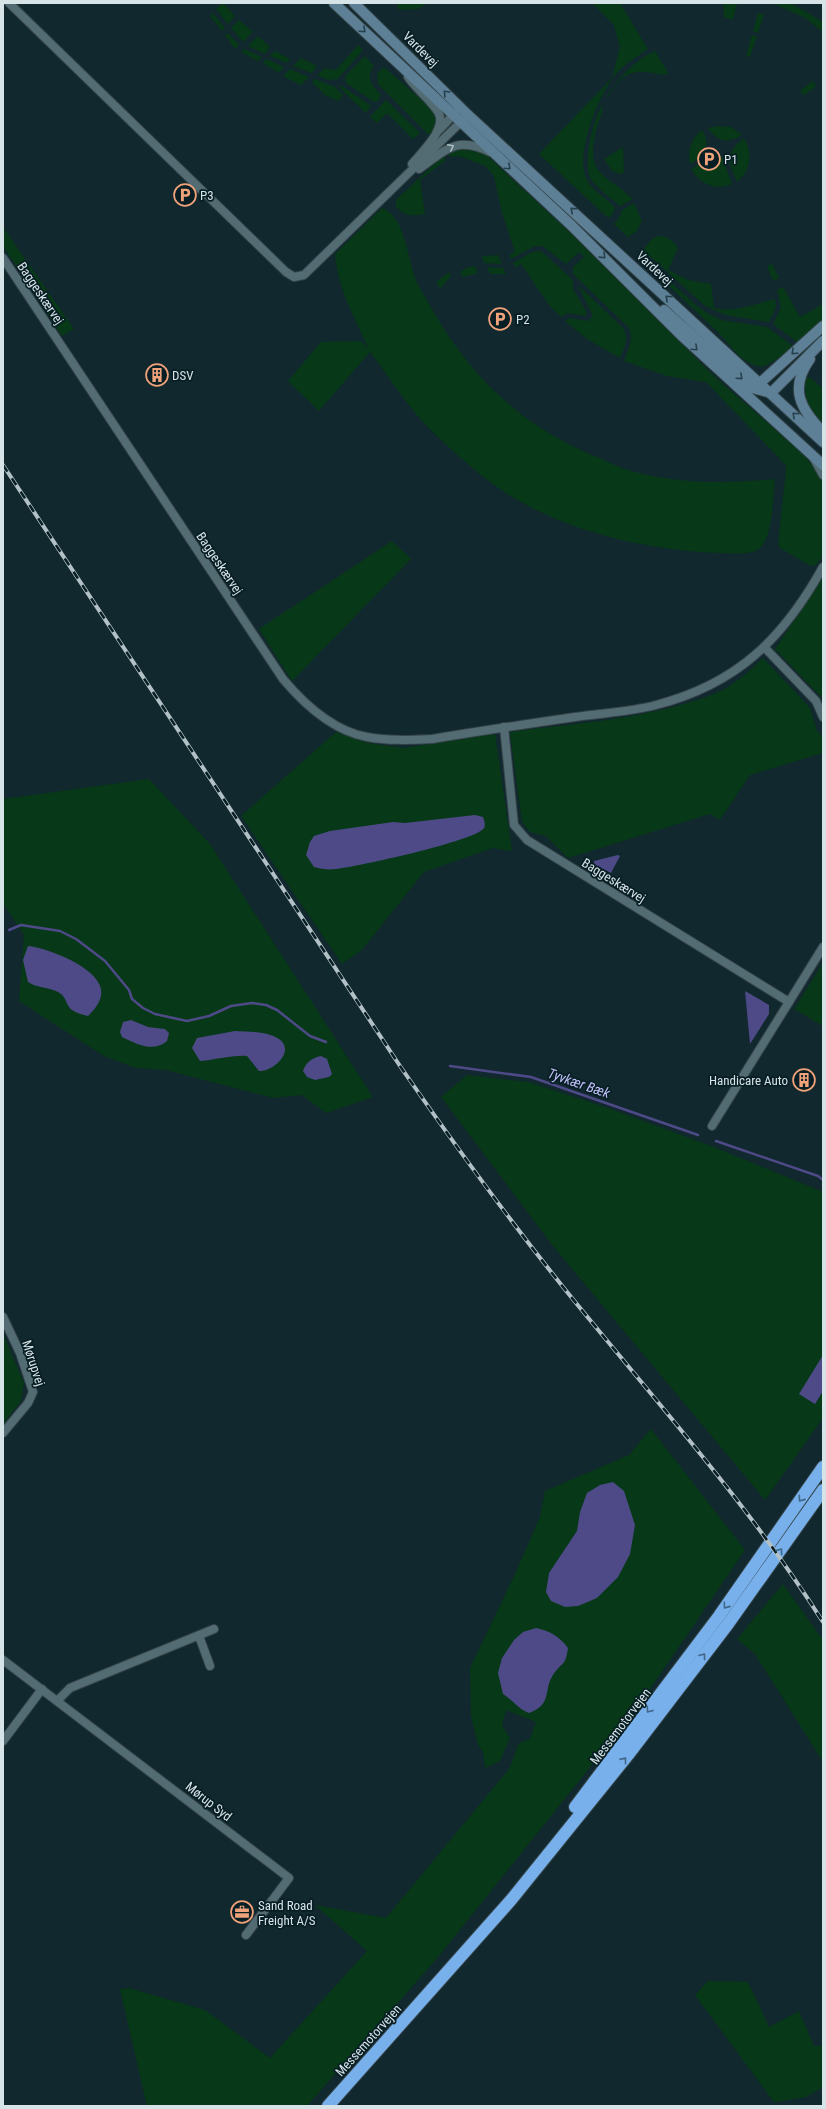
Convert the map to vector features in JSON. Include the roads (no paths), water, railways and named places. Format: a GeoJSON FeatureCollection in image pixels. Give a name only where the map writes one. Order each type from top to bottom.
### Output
{"type":"FeatureCollection","features":[{"type":"Feature","properties":{"kind":"highway","name":"Messemotorvejen"},"geometry":{"type":"LineString","coordinates":[[428,1993],[624,1746],[719,1616],[823,1467]]}},
{"type":"Feature","properties":{"kind":"highway","name":"Messemotorvejen"},"geometry":{"type":"LineString","coordinates":[[328,2106],[511,1900],[628,1755],[728,1624],[823,1490]]}},
{"type":"Feature","properties":{"kind":"street","name":"Vardevej"},"geometry":{"type":"LineString","coordinates":[[9,3],[286,272],[294,277],[301,277],[396,185],[461,115]]}},
{"type":"Feature","properties":{"kind":"street","name":"Vardevej"},"geometry":{"type":"LineString","coordinates":[[334,3],[397,63],[461,115],[759,386],[771,393],[823,442]]}},
{"type":"Feature","properties":{"kind":"street","name":"Vardevej"},"geometry":{"type":"LineString","coordinates":[[354,3],[461,115],[495,154],[681,334],[755,404],[823,465]]}},
{"type":"Feature","properties":{"kind":"street","name":"Vardevej"},"geometry":{"type":"LineString","coordinates":[[396,185],[437,132],[441,120],[438,111],[410,81],[397,63]]}},
{"type":"Feature","properties":{"kind":"street"},"geometry":{"type":"LineString","coordinates":[[437,132],[461,115]]}},
{"type":"Feature","properties":{"kind":"street","name":"Vardevej"},"geometry":{"type":"LineString","coordinates":[[396,185],[446,148],[458,144],[471,144],[495,154]]}},
{"type":"Feature","properties":{"kind":"street","name":"Baggeskærvej"},"geometry":{"type":"LineString","coordinates":[[3,258],[283,679],[301,701],[334,725],[366,737],[399,740],[432,739],[504,727],[655,706],[691,694],[732,674],[765,648],[805,600],[823,567]]}},
{"type":"Feature","properties":{"kind":"street"},"geometry":{"type":"LineString","coordinates":[[625,279],[674,318],[752,388],[759,386],[823,326]]}},
{"type":"Feature","properties":{"kind":"street"},"geometry":{"type":"LineString","coordinates":[[771,393],[822,342]]}},
{"type":"Feature","properties":{"kind":"street"},"geometry":{"type":"LineString","coordinates":[[822,342],[806,365],[798,391],[802,405],[809,418],[823,432]]}},
{"type":"Feature","properties":{"kind":"street"},"geometry":{"type":"LineString","coordinates":[[755,404],[759,386]]}},
{"type":"Feature","properties":{"kind":"street"},"geometry":{"type":"LineString","coordinates":[[811,454],[823,476]]}},
{"type":"Feature","properties":{"kind":"street"},"geometry":{"type":"LineString","coordinates":[[765,648],[816,701],[823,717]]}},
{"type":"Feature","properties":{"kind":"street","name":"Baggeskærvej"},"geometry":{"type":"LineString","coordinates":[[504,727],[514,825],[527,840],[789,1002]]}},
{"type":"Feature","properties":{"kind":"street"},"geometry":{"type":"LineString","coordinates":[[712,1126],[823,947]]}},
{"type":"Feature","properties":{"kind":"street","name":"Mørupvej"},"geometry":{"type":"LineString","coordinates":[[3,1317],[20,1354],[33,1392],[28,1403],[3,1433]]}},
{"type":"Feature","properties":{"kind":"street"},"geometry":{"type":"LineString","coordinates":[[58,1701],[70,1688],[214,1629]]}},
{"type":"Feature","properties":{"kind":"street"},"geometry":{"type":"LineString","coordinates":[[199,1636],[210,1666]]}},
{"type":"Feature","properties":{"kind":"street","name":"Mørup Syd"},"geometry":{"type":"LineString","coordinates":[[3,1660],[289,1878],[246,1935]]}},
{"type":"Feature","properties":{"kind":"street"},"geometry":{"type":"LineString","coordinates":[[3,1741],[42,1689]]}},
{"type":"Feature","properties":{"kind":"waterway","name":"Tyvkær Bæk"},"geometry":{"type":"LineString","coordinates":[[9,930],[21,925],[60,931],[76,939],[105,961],[129,990],[132,999],[143,1008],[155,1014],[187,1021],[209,1016],[231,1006],[252,1003],[266,1005],[277,1010],[310,1036],[326,1042]]}},
{"type":"Feature","properties":{"kind":"waterway","name":"Tyvkær Bæk"},"geometry":{"type":"LineString","coordinates":[[450,1066],[531,1077],[698,1135]]}},
{"type":"Feature","properties":{"kind":"waterway","name":"Tyvkær Bæk"},"geometry":{"type":"LineString","coordinates":[[716,1141],[818,1176],[823,1180]]}},
{"type":"Feature","properties":{"kind":"railway"},"geometry":{"type":"LineString","coordinates":[[3,465],[400,1066],[442,1127],[553,1274],[736,1498],[795,1580],[823,1622]]}},
{"type":"Feature","properties":{"kind":"place","name":"P1"},"geometry":{"type":"Point","coordinates":[709,159]}},
{"type":"Feature","properties":{"kind":"place","name":"P3"},"geometry":{"type":"Point","coordinates":[185,195]}},
{"type":"Feature","properties":{"kind":"place","name":"P2"},"geometry":{"type":"Point","coordinates":[500,319]}},
{"type":"Feature","properties":{"kind":"place","name":"DSV"},"geometry":{"type":"Point","coordinates":[157,375]}},
{"type":"Feature","properties":{"kind":"place","name":"Handicare Auto"},"geometry":{"type":"Point","coordinates":[804,1080]}},
{"type":"Feature","properties":{"kind":"place","name":"Sand Road Freight A/S"},"geometry":{"type":"Point","coordinates":[242,1912]}}]}
